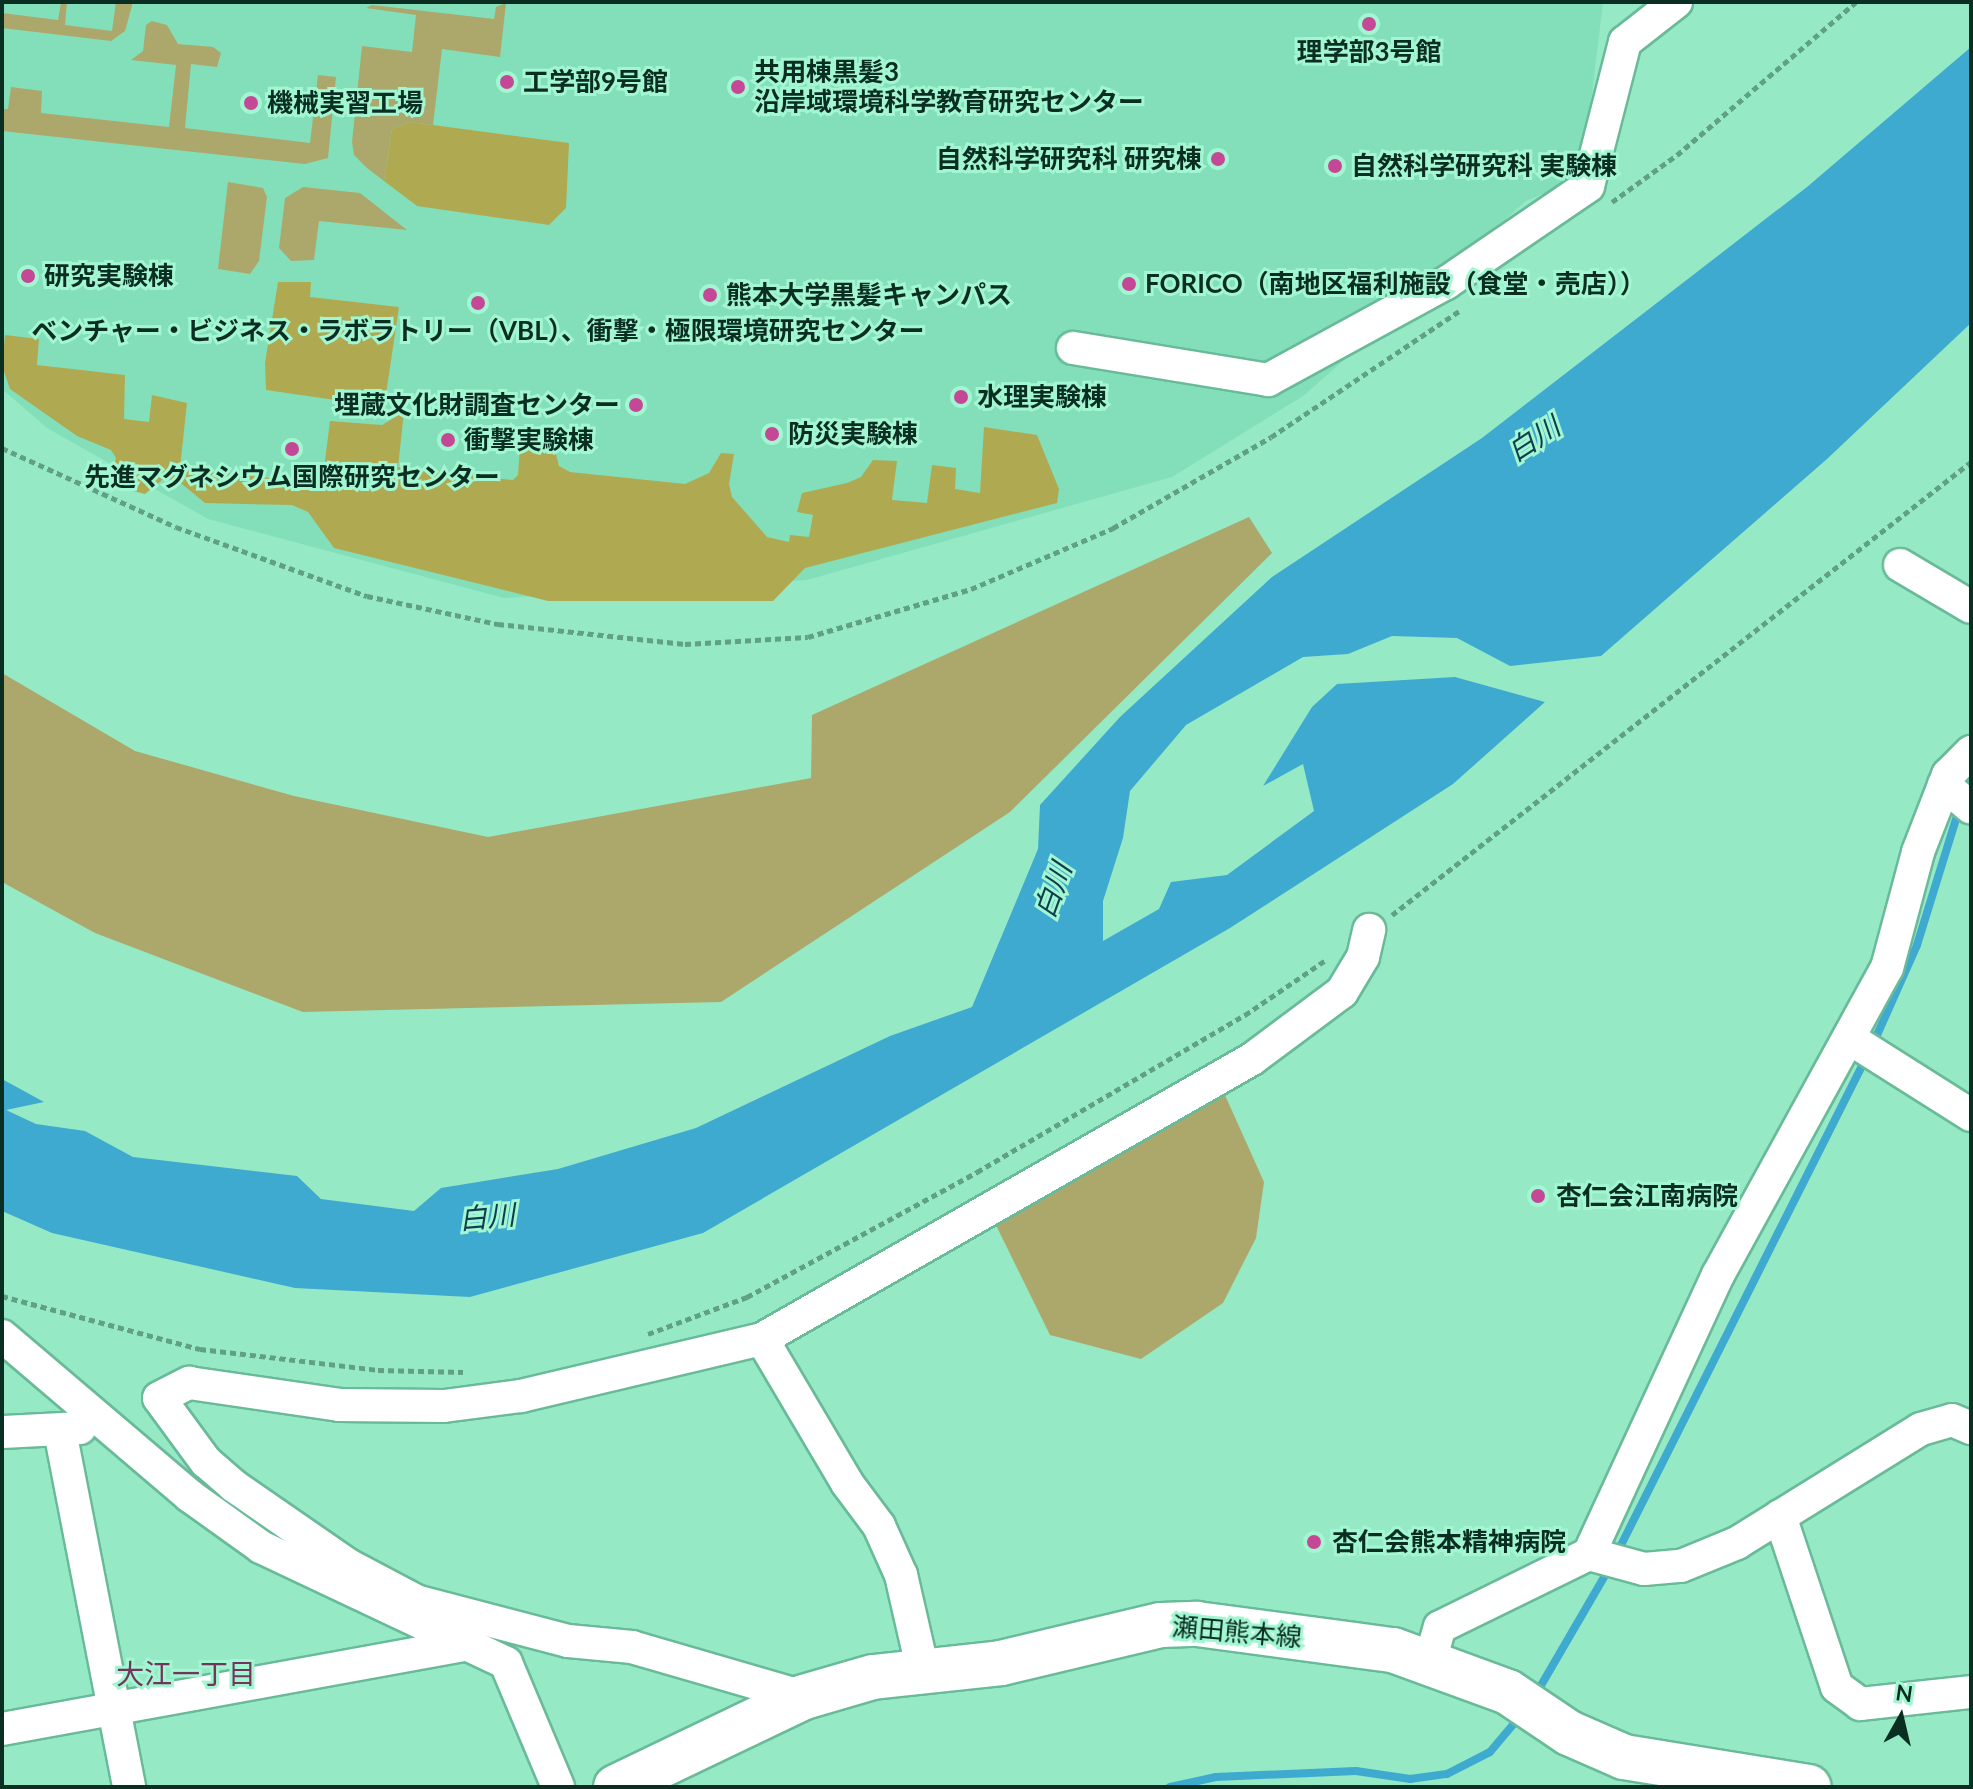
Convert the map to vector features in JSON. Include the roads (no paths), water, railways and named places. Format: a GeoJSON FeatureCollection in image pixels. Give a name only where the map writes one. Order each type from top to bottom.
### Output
{"type":"FeatureCollection","features":[{"type":"Feature","properties":{"kind":"main road","name":"瀬田熊本線"},"geometry":{"type":"LineString","coordinates":[[616,1787],[804,1697],[873,1677],[1001,1663],[1161,1625],[1197,1624],[1393,1650],[1508,1692],[1569,1733],[1661,1767],[1809,1787]]}},
{"type":"Feature","properties":{"kind":"street"},"geometry":{"type":"LineString","coordinates":[[1073,348],[1268,380],[1446,283],[1588,186],[1625,42],[1676,2]]}},
{"type":"Feature","properties":{"kind":"street"},"geometry":{"type":"LineString","coordinates":[[1900,565],[1971,607]]}},
{"type":"Feature","properties":{"kind":"street"},"geometry":{"type":"LineString","coordinates":[[1430,1661],[1440,1627],[1589,1554],[1718,1275],[1887,968],[1918,852],[1944,785],[1971,752]]}},
{"type":"Feature","properties":{"kind":"street"},"geometry":{"type":"LineString","coordinates":[[1944,785],[1971,808]]}},
{"type":"Feature","properties":{"kind":"street"},"geometry":{"type":"LineString","coordinates":[[804,1697],[632,1647],[568,1641],[416,1601],[348,1565],[234,1486],[206,1462],[159,1398],[189,1383],[339,1405],[444,1406],[521,1396],[762,1339],[1252,1059],[1342,992],[1363,957],[1369,930]]}},
{"type":"Feature","properties":{"kind":"street"},"geometry":{"type":"LineString","coordinates":[[1849,1038],[1971,1115]]}},
{"type":"Feature","properties":{"kind":"street"},"geometry":{"type":"LineString","coordinates":[[2,1336],[190,1496],[261,1547],[506,1663],[558,1787]]}},
{"type":"Feature","properties":{"kind":"street"},"geometry":{"type":"LineString","coordinates":[[762,1339],[847,1483],[879,1526],[901,1575],[923,1671]]}},
{"type":"Feature","properties":{"kind":"street"},"geometry":{"type":"LineString","coordinates":[[1589,1554],[1644,1569],[1681,1566],[1737,1543],[1921,1429],[1952,1420],[1971,1428]]}},
{"type":"Feature","properties":{"kind":"street"},"geometry":{"type":"LineString","coordinates":[[2,1432],[60,1431],[107,1424]]}},
{"type":"Feature","properties":{"kind":"street"},"geometry":{"type":"LineString","coordinates":[[60,1431],[129,1787]]}},
{"type":"Feature","properties":{"kind":"street"},"geometry":{"type":"LineString","coordinates":[[1780,1516],[1837,1687],[1860,1704],[1971,1692]]}},
{"type":"Feature","properties":{"kind":"street"},"geometry":{"type":"LineString","coordinates":[[2,1729],[464,1645]]}},
{"type":"Feature","properties":{"kind":"water","name":"白川"},"geometry":{"type":"Polygon","coordinates":[[[1971,47],[1971,323],[1827,459],[1601,656],[1510,666],[1457,638],[1392,636],[1348,654],[1303,657],[1186,725],[1130,791],[1123,838],[1103,901],[1103,941],[1159,909],[1171,882],[1227,875],[1314,811],[1303,764],[1263,786],[1312,707],[1337,684],[1455,677],[1545,702],[1453,784],[1230,928],[703,1233],[470,1297],[295,1288],[52,1233],[2,1211],[2,1079],[44,1102],[6,1110],[36,1124],[85,1131],[133,1157],[297,1176],[321,1199],[414,1211],[441,1188],[558,1169],[696,1128],[890,1036],[972,1007],[1038,849],[1040,805],[1120,717],[1272,577],[1482,438],[1807,187],[1971,47]]]}},
{"type":"Feature","properties":{"kind":"waterway"},"geometry":{"type":"LineString","coordinates":[[1873,1044],[1917,945],[1960,806]]}},
{"type":"Feature","properties":{"kind":"waterway"},"geometry":{"type":"LineString","coordinates":[[1616,1555],[1867,1056]]}},
{"type":"Feature","properties":{"kind":"waterway"},"geometry":{"type":"LineString","coordinates":[[1536,1694],[1610,1567]]}},
{"type":"Feature","properties":{"kind":"waterway"},"geometry":{"type":"LineString","coordinates":[[1170,1787],[1216,1777],[1356,1771],[1410,1779],[1447,1774],[1490,1752],[1522,1714]]}},
{"type":"Feature","properties":{"kind":"place","name":"理学部3号館"},"geometry":{"type":"Point","coordinates":[1369,24]}},
{"type":"Feature","properties":{"kind":"place","name":"工学部9号館"},"geometry":{"type":"Point","coordinates":[507,82]}},
{"type":"Feature","properties":{"kind":"place","name":"共用棟黒髪3 沿岸域環境科学教育研究センター"},"geometry":{"type":"Point","coordinates":[738,87]}},
{"type":"Feature","properties":{"kind":"place","name":"機械実習工場"},"geometry":{"type":"Point","coordinates":[251,103]}},
{"type":"Feature","properties":{"kind":"place","name":"自然科学研究科 研究棟"},"geometry":{"type":"Point","coordinates":[1218,159]}},
{"type":"Feature","properties":{"kind":"place","name":"自然科学研究科 実験棟"},"geometry":{"type":"Point","coordinates":[1335,166]}},
{"type":"Feature","properties":{"kind":"place","name":"研究実験棟"},"geometry":{"type":"Point","coordinates":[28,276]}},
{"type":"Feature","properties":{"kind":"place","name":"FORICO（南地区福利施設（食堂・売店））"},"geometry":{"type":"Point","coordinates":[1129,284]}},
{"type":"Feature","properties":{"kind":"place","name":"熊本大学黒髪キャンパス"},"geometry":{"type":"Point","coordinates":[710,295]}},
{"type":"Feature","properties":{"kind":"place","name":"ベンチャー・ビジネス・ラボラトリー（VBL）、衝撃・極限環境研究センター"},"geometry":{"type":"Point","coordinates":[478,303]}},
{"type":"Feature","properties":{"kind":"place","name":"水理実験棟"},"geometry":{"type":"Point","coordinates":[961,397]}},
{"type":"Feature","properties":{"kind":"place","name":"埋蔵文化財調査センター"},"geometry":{"type":"Point","coordinates":[636,405]}},
{"type":"Feature","properties":{"kind":"place","name":"防災実験棟"},"geometry":{"type":"Point","coordinates":[772,434]}},
{"type":"Feature","properties":{"kind":"place","name":"衝撃実験棟"},"geometry":{"type":"Point","coordinates":[448,440]}},
{"type":"Feature","properties":{"kind":"place","name":"先進マグネシウム国際研究センター"},"geometry":{"type":"Point","coordinates":[292,449]}},
{"type":"Feature","properties":{"kind":"place","name":"杏仁会江南病院"},"geometry":{"type":"Point","coordinates":[1538,1196]}},
{"type":"Feature","properties":{"kind":"place","name":"杏仁会熊本精神病院"},"geometry":{"type":"Point","coordinates":[1314,1542]}},
{"type":"Feature","properties":{"kind":"district","name":"大江一丁目"},"geometry":{"type":"Point","coordinates":[186,1673]}}]}
